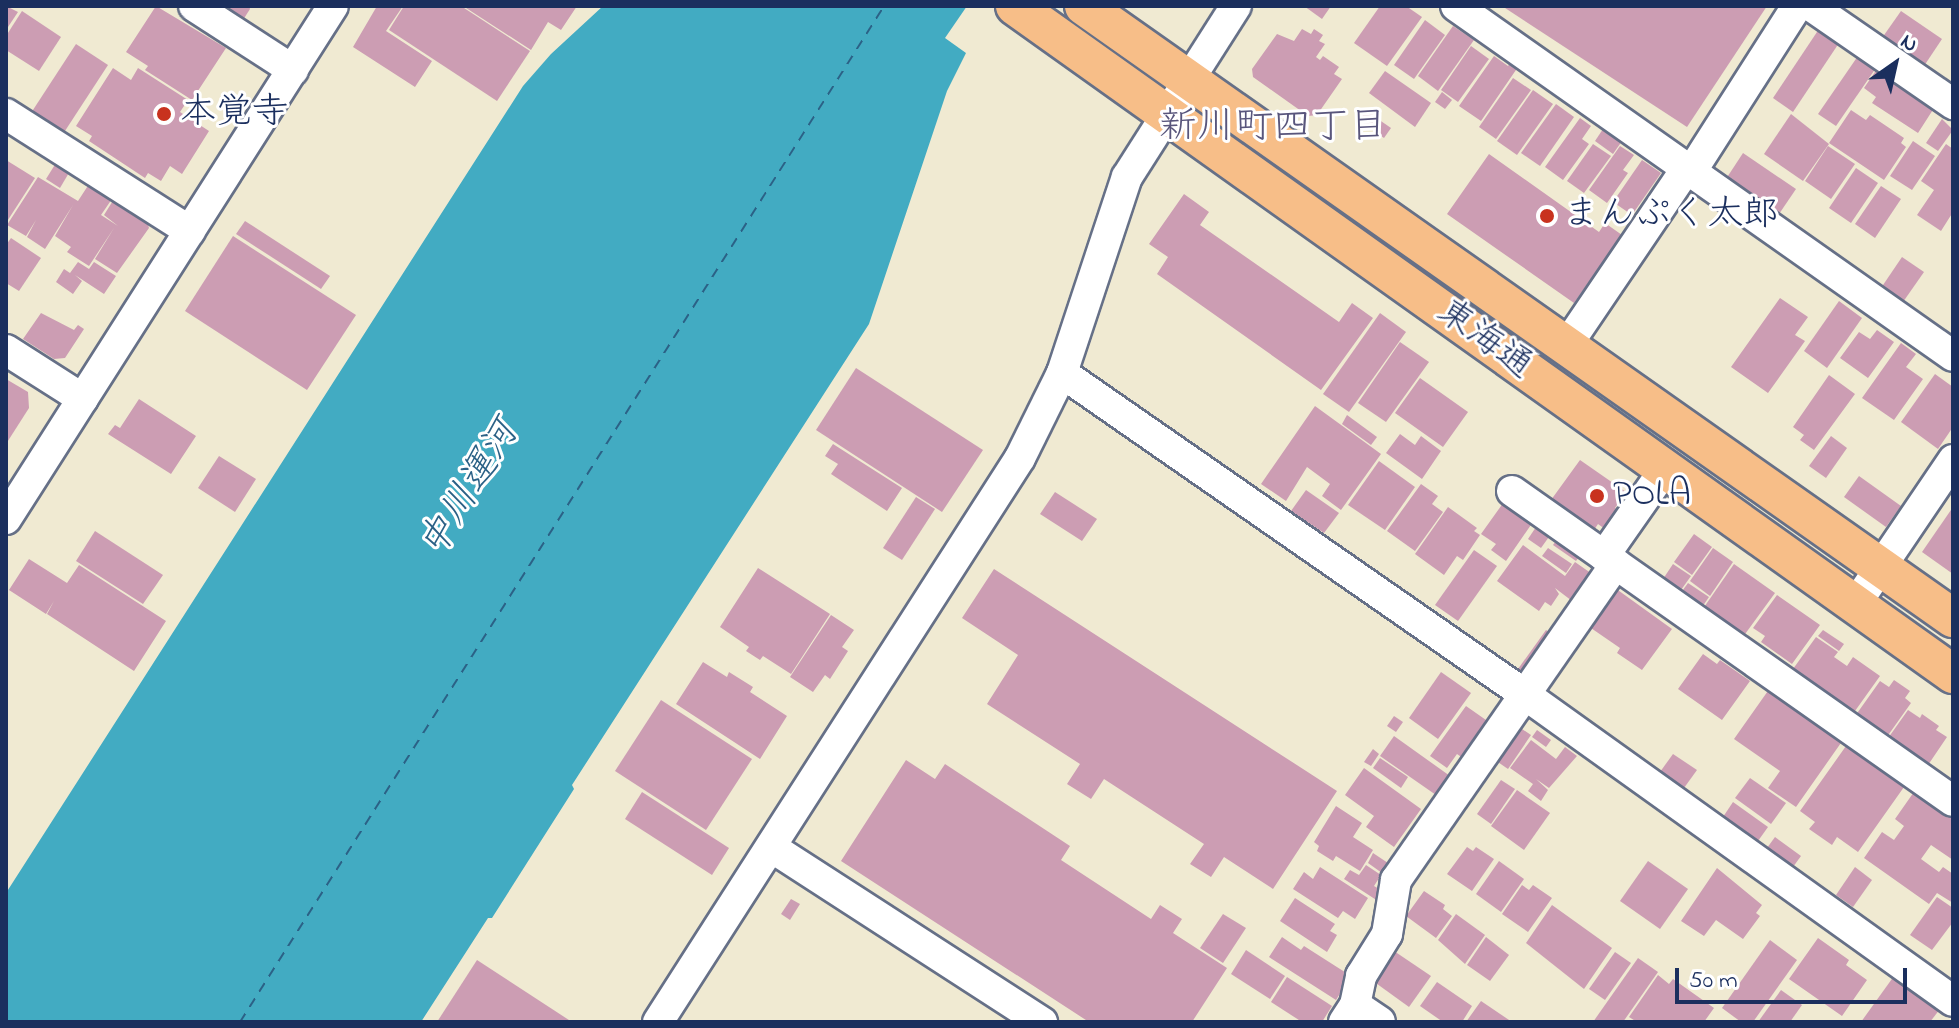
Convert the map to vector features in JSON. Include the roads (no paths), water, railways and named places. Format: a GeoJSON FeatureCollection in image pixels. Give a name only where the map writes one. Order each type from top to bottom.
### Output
{"type":"FeatureCollection","features":[{"type":"Feature","properties":{"kind":"main road","name":"東海通"},"geometry":{"type":"LineString","coordinates":[[1015,6],[1953,674]]}},
{"type":"Feature","properties":{"kind":"main road"},"geometry":{"type":"LineString","coordinates":[[1084,6],[1953,618]]}},
{"type":"Feature","properties":{"kind":"street"},"geometry":{"type":"LineString","coordinates":[[194,6],[293,70]]}},
{"type":"Feature","properties":{"kind":"street"},"geometry":{"type":"LineString","coordinates":[[6,519],[333,6]]}},
{"type":"Feature","properties":{"kind":"street"},"geometry":{"type":"LineString","coordinates":[[658,1022],[1020,458],[1062,373],[1127,177],[1236,6]]}},
{"type":"Feature","properties":{"kind":"street"},"geometry":{"type":"LineString","coordinates":[[1456,6],[1953,356]]}},
{"type":"Feature","properties":{"kind":"street"},"geometry":{"type":"LineString","coordinates":[[1567,345],[1689,171],[1797,6]]}},
{"type":"Feature","properties":{"kind":"street"},"geometry":{"type":"LineString","coordinates":[[1811,6],[1953,104]]}},
{"type":"Feature","properties":{"kind":"street"},"geometry":{"type":"LineString","coordinates":[[6,114],[190,231]]}},
{"type":"Feature","properties":{"kind":"street"},"geometry":{"type":"LineString","coordinates":[[6,350],[83,399]]}},
{"type":"Feature","properties":{"kind":"street"},"geometry":{"type":"LineString","coordinates":[[1062,373],[1527,696],[1953,1001]]}},
{"type":"Feature","properties":{"kind":"street"},"geometry":{"type":"LineString","coordinates":[[1855,605],[1953,460]]}},
{"type":"Feature","properties":{"kind":"street"},"geometry":{"type":"LineString","coordinates":[[1380,1022],[1349,1014],[1361,976],[1387,934],[1396,880],[1527,696],[1665,469]]}},
{"type":"Feature","properties":{"kind":"street"},"geometry":{"type":"LineString","coordinates":[[1512,491],[1953,801]]}},
{"type":"Feature","properties":{"kind":"street"},"geometry":{"type":"LineString","coordinates":[[771,847],[1042,1022]]}},
{"type":"Feature","properties":{"kind":"water","name":"中川運河"},"geometry":{"type":"Polygon","coordinates":[[[603,6],[967,6],[945,38],[966,53],[947,91],[869,324],[572,785],[574,789],[492,918],[488,918],[421,1022],[6,1022],[6,893],[523,86],[551,54],[603,6]]]}},
{"type":"Feature","properties":{"kind":"place","name":"本覚寺"},"geometry":{"type":"Point","coordinates":[164,114]}},
{"type":"Feature","properties":{"kind":"place","name":"まんぷく太郎"},"geometry":{"type":"Point","coordinates":[1547,216]}},
{"type":"Feature","properties":{"kind":"place","name":"POLA"},"geometry":{"type":"Point","coordinates":[1597,496]}},
{"type":"Feature","properties":{"kind":"district","name":"新川町四丁目"},"geometry":{"type":"Point","coordinates":[1273,129]}}]}
